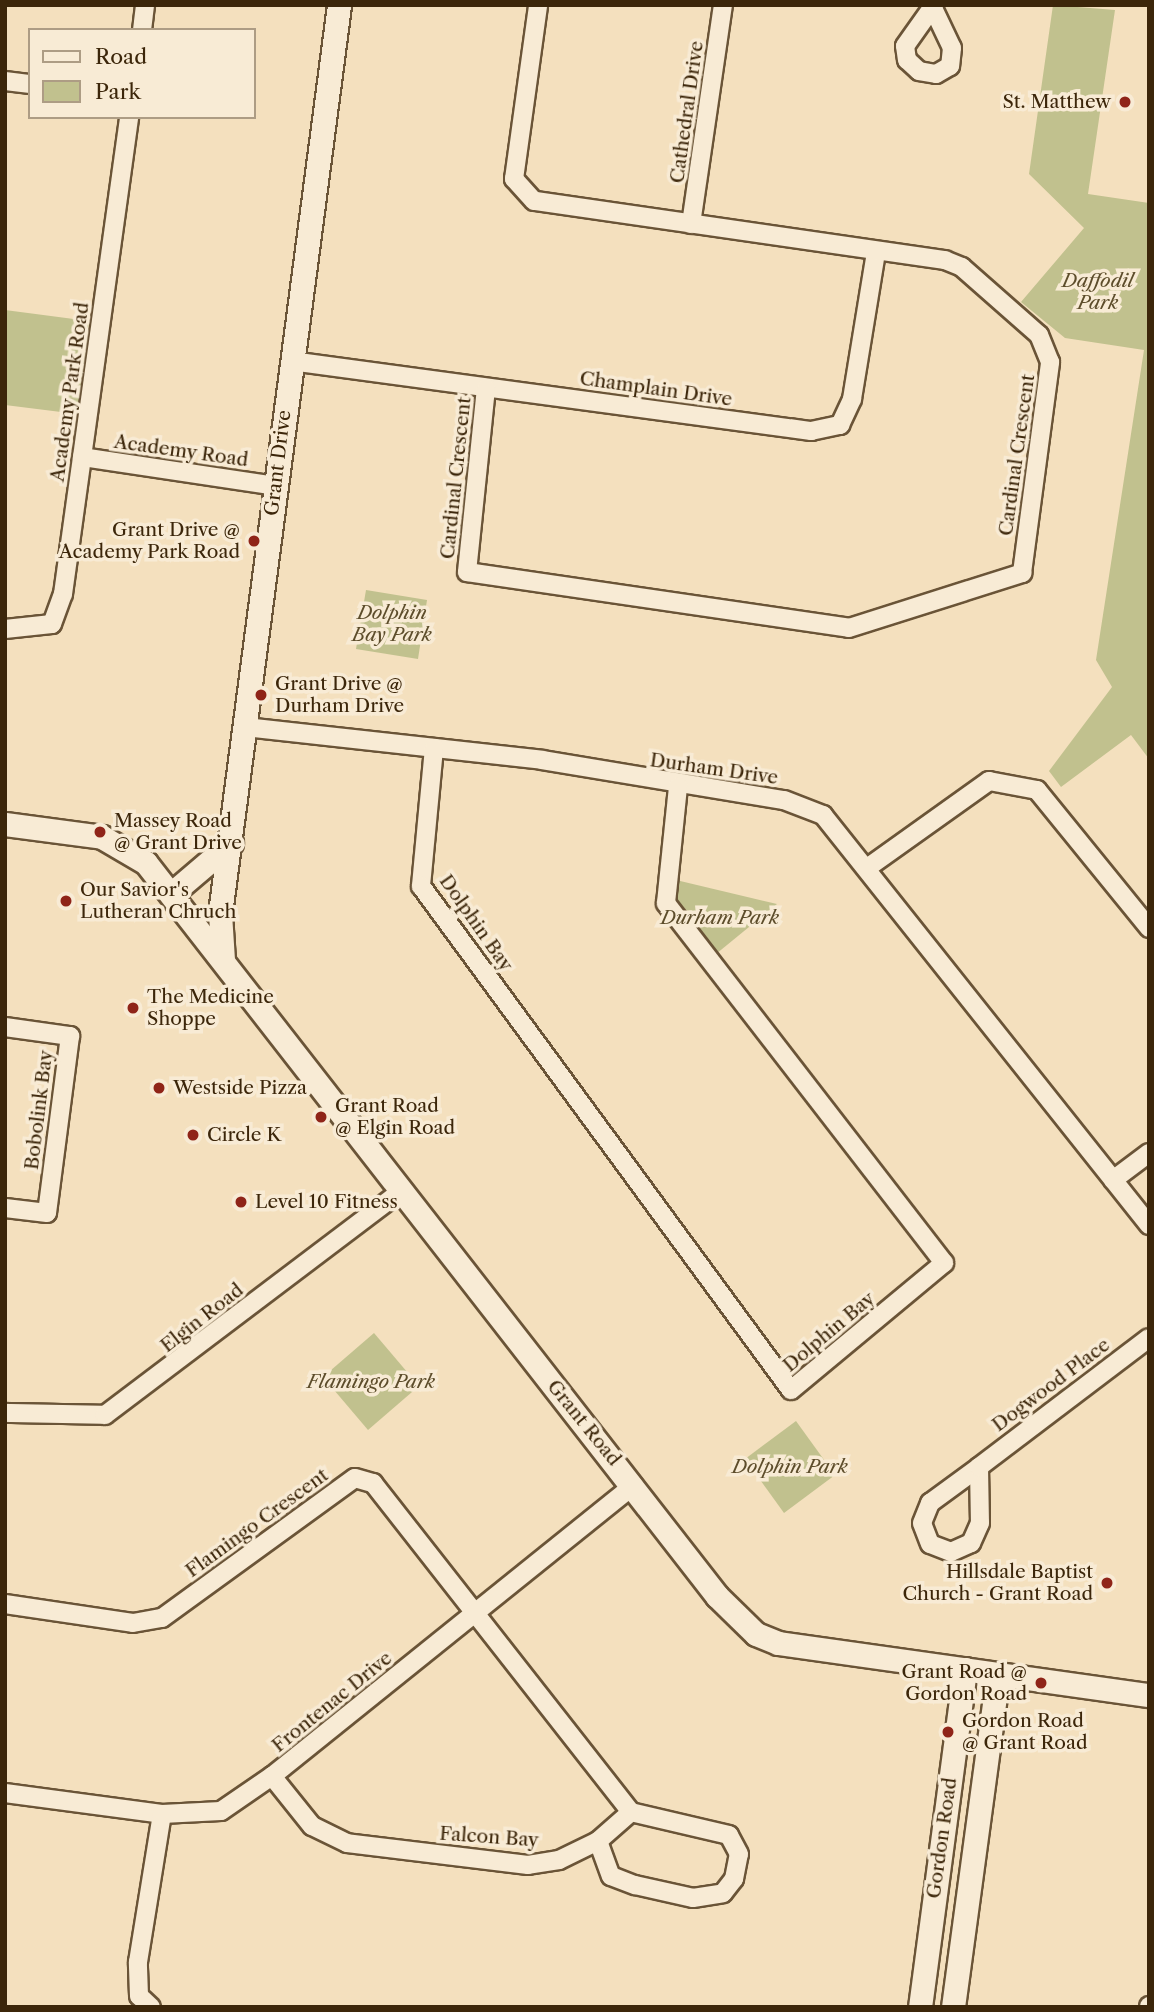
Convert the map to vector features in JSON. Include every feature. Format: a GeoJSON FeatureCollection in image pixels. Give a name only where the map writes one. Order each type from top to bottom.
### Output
{"type":"FeatureCollection","features":[{"type":"Feature","properties":{"kind":"street"},"geometry":{"type":"LineString","coordinates":[[142,28],[145,5]]}},
{"type":"Feature","properties":{"kind":"street","name":"Grant Drive"},"geometry":{"type":"LineString","coordinates":[[224,964],[220,913],[339,5]]}},
{"type":"Feature","properties":{"kind":"street","name":"Cardinal Crescent"},"geometry":{"type":"LineString","coordinates":[[486,388],[467,572],[849,628],[1023,573],[1048,346],[962,267],[534,201],[513,179],[538,5]]}},
{"type":"Feature","properties":{"kind":"street","name":"Cathedral Drive"},"geometry":{"type":"LineString","coordinates":[[691,224],[723,5]]}},
{"type":"Feature","properties":{"kind":"street"},"geometry":{"type":"LineString","coordinates":[[5,81],[28,85]]}},
{"type":"Feature","properties":{"kind":"street","name":"Academy Park Road"},"geometry":{"type":"LineString","coordinates":[[5,629],[51,624],[63,594],[129,119]]}},
{"type":"Feature","properties":{"kind":"street","name":"Champlain Drive"},"geometry":{"type":"LineString","coordinates":[[291,361],[811,431],[840,425],[852,399],[876,253]]}},
{"type":"Feature","properties":{"kind":"street","name":"Academy Road"},"geometry":{"type":"LineString","coordinates":[[82,457],[275,486]]}},
{"type":"Feature","properties":{"kind":"street","name":"Durham Drive"},"geometry":{"type":"LineString","coordinates":[[245,727],[542,760],[678,787],[783,800],[823,815],[1149,1225]]}},
{"type":"Feature","properties":{"kind":"street","name":"Dolphin Bay"},"geometry":{"type":"LineString","coordinates":[[434,748],[421,886],[791,1390],[944,1263],[666,903],[678,787]]}},
{"type":"Feature","properties":{"kind":"street"},"geometry":{"type":"LineString","coordinates":[[867,868],[989,781],[1037,790],[1149,928]]}},
{"type":"Feature","properties":{"kind":"street","name":"Grant Road"},"geometry":{"type":"LineString","coordinates":[[5,824],[114,842],[146,863],[634,1485],[717,1596],[756,1633],[778,1643],[1149,1695]]}},
{"type":"Feature","properties":{"kind":"street"},"geometry":{"type":"LineString","coordinates":[[171,894],[231,843]]}},
{"type":"Feature","properties":{"kind":"street","name":"Bobolink Bay"},"geometry":{"type":"LineString","coordinates":[[5,1027],[70,1035],[47,1213],[5,1208]]}},
{"type":"Feature","properties":{"kind":"street"},"geometry":{"type":"LineString","coordinates":[[1113,1180],[1149,1153]]}},
{"type":"Feature","properties":{"kind":"street","name":"Elgin Road"},"geometry":{"type":"LineString","coordinates":[[5,1413],[105,1415],[402,1190]]}},
{"type":"Feature","properties":{"kind":"street","name":"Dogwood Place"},"geometry":{"type":"LineString","coordinates":[[979,1467],[980,1522],[971,1543],[951,1552],[930,1544],[922,1523],[930,1503],[1149,1338]]}},
{"type":"Feature","properties":{"kind":"street","name":"Flamingo Crescent"},"geometry":{"type":"LineString","coordinates":[[5,1604],[134,1623],[162,1618],[355,1478],[373,1483],[478,1612]]}},
{"type":"Feature","properties":{"kind":"street","name":"Frontenac Drive"},"geometry":{"type":"LineString","coordinates":[[5,1793],[162,1814],[221,1811],[272,1776],[634,1485]]}},
{"type":"Feature","properties":{"kind":"street"},"geometry":{"type":"LineString","coordinates":[[478,1612],[631,1812],[729,1835],[739,1854],[734,1879],[723,1893],[693,1898],[635,1885],[611,1876],[597,1841]]}},
{"type":"Feature","properties":{"kind":"street","name":"Gordon Road"},"geometry":{"type":"LineString","coordinates":[[920,2007],[965,1669]]}},
{"type":"Feature","properties":{"kind":"street","name":"Gordon Road"},"geometry":{"type":"LineString","coordinates":[[953,2007],[998,1674]]}},
{"type":"Feature","properties":{"kind":"street","name":"Falcon Bay"},"geometry":{"type":"LineString","coordinates":[[272,1776],[312,1826],[347,1843],[528,1865],[559,1860],[597,1841],[631,1812]]}},
{"type":"Feature","properties":{"kind":"street"},"geometry":{"type":"LineString","coordinates":[[151,2007],[139,1996],[138,1962],[162,1814]]}},
{"type":"Feature","properties":{"kind":"street"},"geometry":{"type":"LineString","coordinates":[[936,1886],[968,1891]]}},
{"type":"Feature","properties":{"kind":"green space","name":"Daffodil Park"},"geometry":{"type":"Polygon","coordinates":[[[1053,5],[1115,10],[1088,194],[1149,203],[1149,759],[1131,735],[1061,787],[1049,771],[1112,687],[1096,660],[1144,350],[1065,338],[1021,302],[1084,228],[1029,174],[1053,5]]]}},
{"type":"Feature","properties":{"kind":"green space"},"geometry":{"type":"Polygon","coordinates":[[[5,310],[89,321],[77,414],[5,405],[5,310]]]}},
{"type":"Feature","properties":{"kind":"green space","name":"Dolphin Bay Park"},"geometry":{"type":"Polygon","coordinates":[[[366,590],[427,600],[418,659],[356,649],[366,590]]]}},
{"type":"Feature","properties":{"kind":"green space","name":"Durham Park"},"geometry":{"type":"Polygon","coordinates":[[[676,880],[777,904],[716,954],[674,901],[676,880]]]}},
{"type":"Feature","properties":{"kind":"green space","name":"Flamingo Park"},"geometry":{"type":"Polygon","coordinates":[[[374,1333],[419,1386],[368,1430],[323,1377],[374,1333]]]}},
{"type":"Feature","properties":{"kind":"green space","name":"Dolphin Park"},"geometry":{"type":"Polygon","coordinates":[[[796,1421],[835,1475],[784,1513],[745,1459],[796,1421]]]}},
{"type":"Feature","properties":{"kind":"place","name":"St. Matthew"},"geometry":{"type":"Point","coordinates":[1125,102]}},
{"type":"Feature","properties":{"kind":"place","name":"Grant Drive @ Academy Park Road"},"geometry":{"type":"Point","coordinates":[254,541]}},
{"type":"Feature","properties":{"kind":"place","name":"Grant Drive @ Durham Drive"},"geometry":{"type":"Point","coordinates":[261,695]}},
{"type":"Feature","properties":{"kind":"place","name":"Massey Road @ Grant Drive"},"geometry":{"type":"Point","coordinates":[100,832]}},
{"type":"Feature","properties":{"kind":"place","name":"Our Savior's Lutheran Chruch"},"geometry":{"type":"Point","coordinates":[66,901]}},
{"type":"Feature","properties":{"kind":"place","name":"The Medicine Shoppe"},"geometry":{"type":"Point","coordinates":[133,1008]}},
{"type":"Feature","properties":{"kind":"place","name":"Westside Pizza"},"geometry":{"type":"Point","coordinates":[159,1088]}},
{"type":"Feature","properties":{"kind":"place","name":"Grant Road @ Elgin Road"},"geometry":{"type":"Point","coordinates":[321,1117]}},
{"type":"Feature","properties":{"kind":"place","name":"Circle K"},"geometry":{"type":"Point","coordinates":[193,1135]}},
{"type":"Feature","properties":{"kind":"place","name":"Level 10 Fitness"},"geometry":{"type":"Point","coordinates":[241,1202]}},
{"type":"Feature","properties":{"kind":"place","name":"Hillsdale Baptist Church - Grant Road"},"geometry":{"type":"Point","coordinates":[1107,1583]}},
{"type":"Feature","properties":{"kind":"place","name":"Grant Road @ Gordon Road"},"geometry":{"type":"Point","coordinates":[1041,1683]}},
{"type":"Feature","properties":{"kind":"place","name":"Gordon Road @ Grant Road"},"geometry":{"type":"Point","coordinates":[948,1732]}}]}
